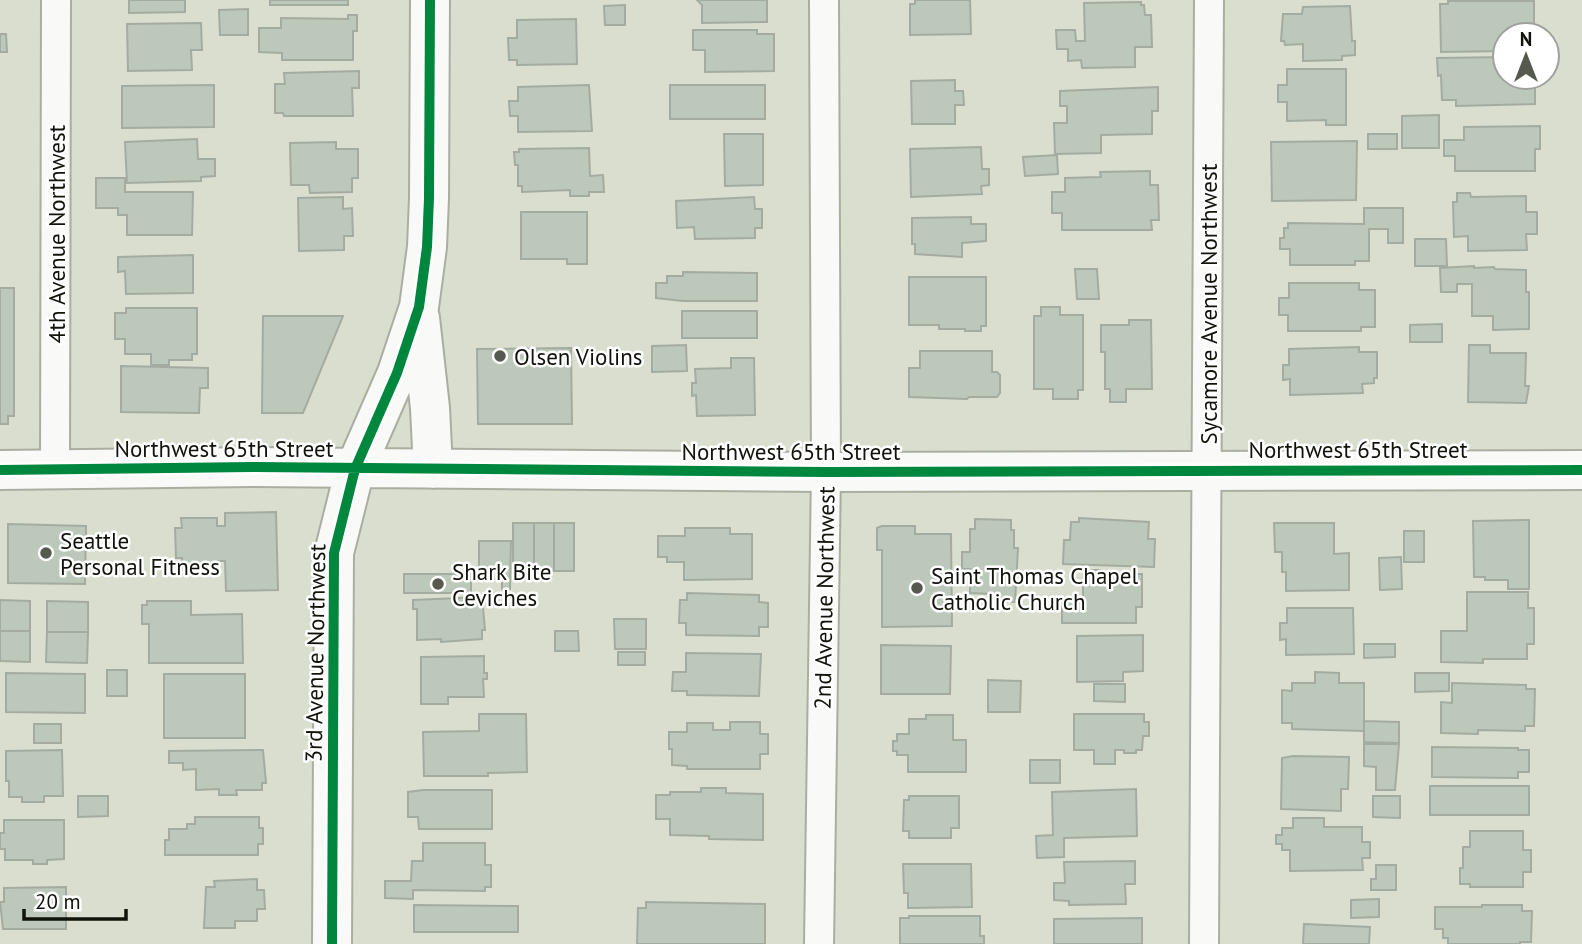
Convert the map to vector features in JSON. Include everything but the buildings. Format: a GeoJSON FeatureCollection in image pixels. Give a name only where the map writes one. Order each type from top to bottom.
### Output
{"type":"FeatureCollection","features":[{"type":"Feature","properties":{"kind":"street","name":"4th Avenue Northwest"},"geometry":{"type":"LineString","coordinates":[[55,0],[55,469]]}},
{"type":"Feature","properties":{"kind":"street","name":"3rd Avenue Northwest"},"geometry":{"type":"LineString","coordinates":[[332,944],[334,553],[355,469],[397,373],[419,307],[427,247],[429,198],[430,0]]}},
{"type":"Feature","properties":{"kind":"street","name":"2nd Avenue Northwest"},"geometry":{"type":"LineString","coordinates":[[819,944],[826,472],[824,0]]}},
{"type":"Feature","properties":{"kind":"street","name":"Sycamore Avenue Northwest"},"geometry":{"type":"LineString","coordinates":[[1204,944],[1209,0]]}},
{"type":"Feature","properties":{"kind":"street"},"geometry":{"type":"LineString","coordinates":[[419,307],[430,408],[433,469]]}},
{"type":"Feature","properties":{"kind":"street","name":"Northwest 65th Street"},"geometry":{"type":"LineString","coordinates":[[0,470],[1582,470]]}},
{"type":"Feature","properties":{"kind":"cycle path"},"geometry":{"type":"LineString","coordinates":[[332,944],[334,553],[355,469],[397,373],[419,307],[427,247],[429,198],[430,0]]}},
{"type":"Feature","properties":{"kind":"cycle path"},"geometry":{"type":"LineString","coordinates":[[0,470],[253,467],[826,472],[1582,470]]}},
{"type":"Feature","properties":{"kind":"place","name":"Olsen Violins"},"geometry":{"type":"Point","coordinates":[500,356]}},
{"type":"Feature","properties":{"kind":"place","name":"Seattle Personal Fitness"},"geometry":{"type":"Point","coordinates":[46,553]}},
{"type":"Feature","properties":{"kind":"place","name":"Shark Bite Ceviches"},"geometry":{"type":"Point","coordinates":[438,584]}},
{"type":"Feature","properties":{"kind":"place","name":"Saint Thomas Chapel Catholic Church"},"geometry":{"type":"Point","coordinates":[917,588]}}]}
